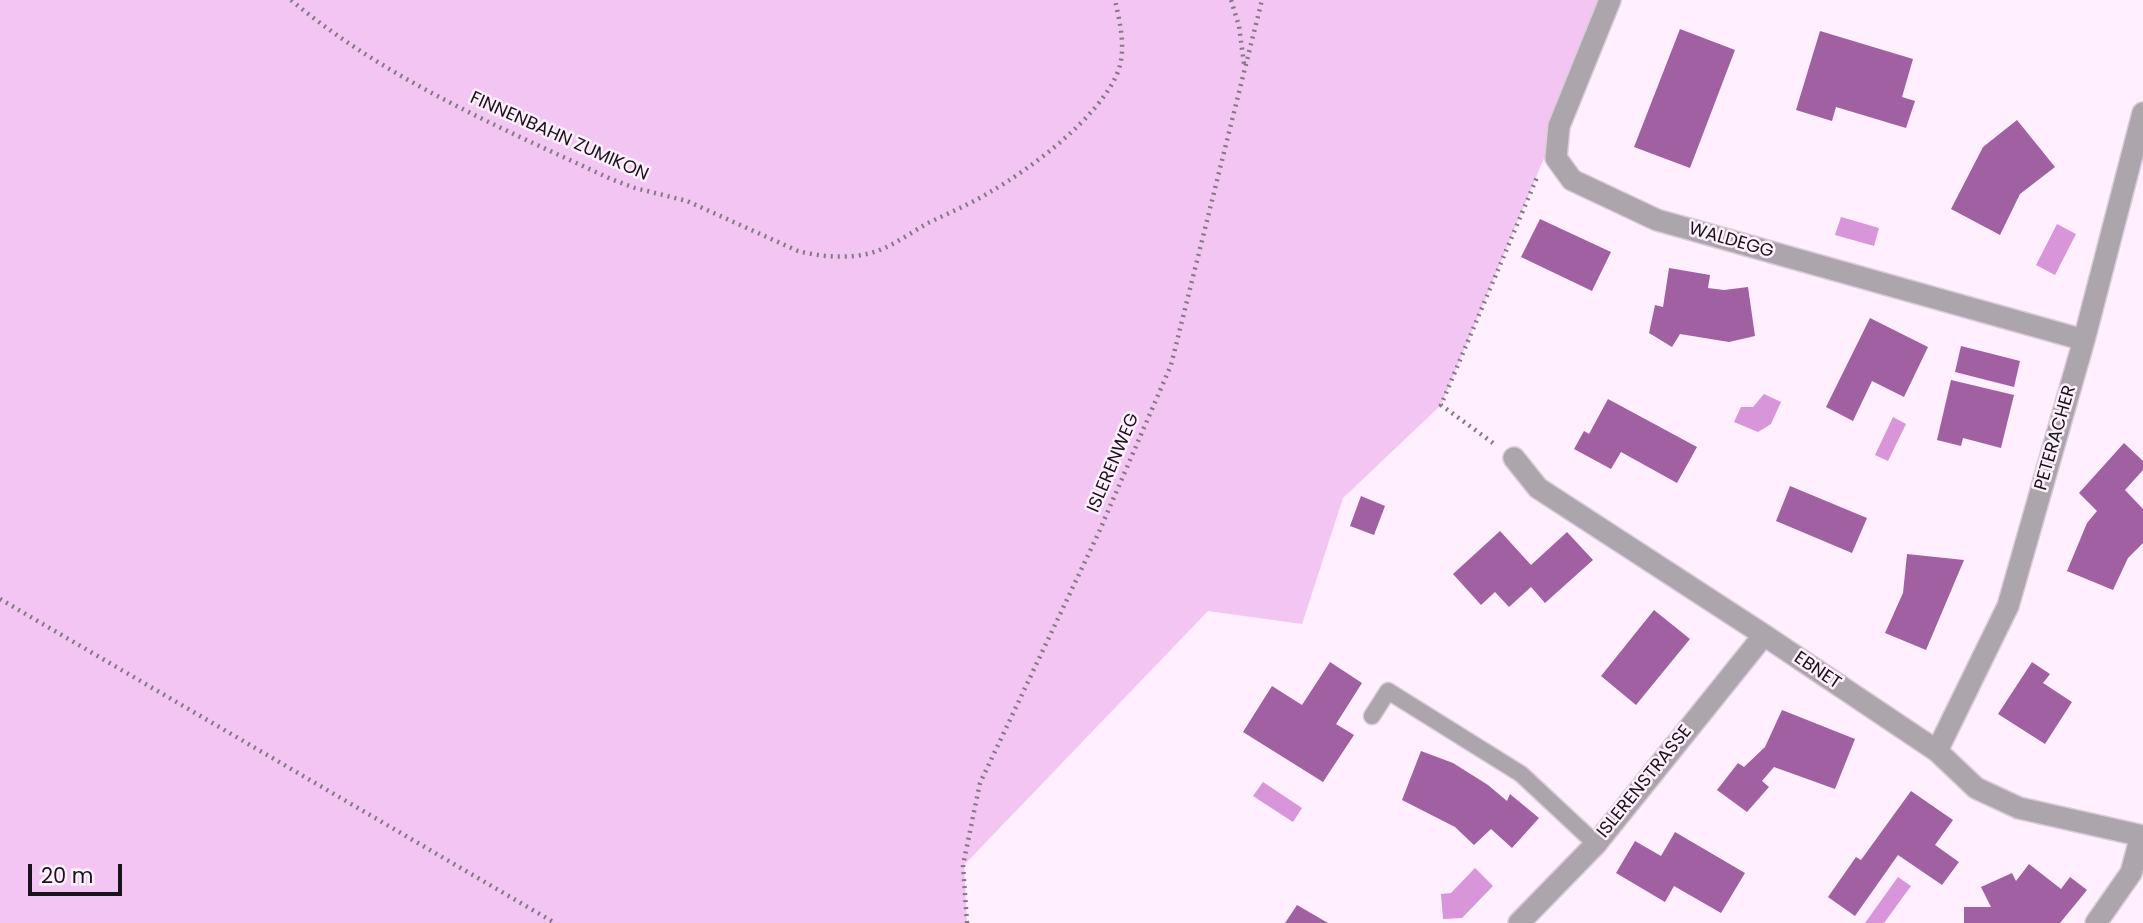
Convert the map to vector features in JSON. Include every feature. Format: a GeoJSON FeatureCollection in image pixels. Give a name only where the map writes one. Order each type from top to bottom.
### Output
{"type":"FeatureCollection","features":[{"type":"Feature","properties":{"kind":"street","name":"WALDEGG"},"geometry":{"type":"LineString","coordinates":[[1610,0],[1559,126],[1556,158],[1572,180],[1657,220],[2084,340]]}},
{"type":"Feature","properties":{"kind":"street","name":"PETERACHER"},"geometry":{"type":"LineString","coordinates":[[1937,751],[2007,606],[2084,340],[2143,113]]}},
{"type":"Feature","properties":{"kind":"street","name":"EBNET"},"geometry":{"type":"LineString","coordinates":[[1514,458],[1538,488],[1937,751],[1976,788],[2019,807],[2142,836]]}},
{"type":"Feature","properties":{"kind":"street","name":"ISLERENSTRASSE"},"geometry":{"type":"LineString","coordinates":[[1519,923],[1596,844],[1764,635]]}},
{"type":"Feature","properties":{"kind":"street"},"geometry":{"type":"LineString","coordinates":[[2095,923],[2131,873],[2142,836]]}},
{"type":"Feature","properties":{"kind":"lane"},"geometry":{"type":"LineString","coordinates":[[1372,716],[1388,691],[1521,774],[1596,844]]}},
{"type":"Feature","properties":{"kind":"path","name":"FINNENBAHN ZUMIKON"},"geometry":{"type":"LineString","coordinates":[[291,0],[387,69],[441,100],[599,173],[635,188],[687,201],[797,251],[848,256],[883,249],[992,191],[1045,154],[1087,119],[1114,81],[1121,63],[1122,42],[1115,0]]}},
{"type":"Feature","properties":{"kind":"path"},"geometry":{"type":"LineString","coordinates":[[1231,0],[1239,26],[1244,68]]}},
{"type":"Feature","properties":{"kind":"path","name":"ISLERENWEG"},"geometry":{"type":"LineString","coordinates":[[967,923],[963,865],[980,783],[1099,532],[1171,365],[1262,0]]}},
{"type":"Feature","properties":{"kind":"path"},"geometry":{"type":"LineString","coordinates":[[1514,458],[1441,405],[1559,126]]}},
{"type":"Feature","properties":{"kind":"path"},"geometry":{"type":"LineString","coordinates":[[0,599],[555,923]]}},
{"type":"Feature","properties":{"kind":"shaded area"},"geometry":{"type":"Polygon","coordinates":[[[0,0],[1610,0],[1441,405],[1343,498],[1302,624],[1208,611],[964,865],[967,923],[0,923],[0,0]]]}},
{"type":"Feature","properties":{"kind":"shaded area"},"geometry":{"type":"Polygon","coordinates":[[[1841,217],[1879,228],[1874,246],[1835,235],[1841,217]]]}},
{"type":"Feature","properties":{"kind":"shaded area"},"geometry":{"type":"Polygon","coordinates":[[[2057,224],[2076,234],[2055,275],[2036,265],[2057,224]]]}},
{"type":"Feature","properties":{"kind":"shaded area"},"geometry":{"type":"Polygon","coordinates":[[[1764,394],[1781,402],[1771,424],[1758,432],[1734,422],[1741,407],[1753,407],[1764,394]]]}},
{"type":"Feature","properties":{"kind":"shaded area"},"geometry":{"type":"Polygon","coordinates":[[[1893,417],[1906,424],[1888,461],[1875,455],[1893,417]]]}},
{"type":"Feature","properties":{"kind":"shaded area"},"geometry":{"type":"Polygon","coordinates":[[[1263,782],[1302,808],[1293,822],[1253,796],[1263,782]]]}},
{"type":"Feature","properties":{"kind":"shaded area"},"geometry":{"type":"Polygon","coordinates":[[[1475,868],[1493,886],[1462,918],[1443,919],[1441,894],[1451,893],[1475,868]]]}},
{"type":"Feature","properties":{"kind":"shaded area"},"geometry":{"type":"Polygon","coordinates":[[[1898,877],[1911,886],[1884,923],[1865,923],[1898,877]]]}},
{"type":"Feature","properties":{"kind":"building"},"geometry":{"type":"Polygon","coordinates":[[[1680,29],[1735,50],[1690,168],[1634,147],[1680,29]]]}},
{"type":"Feature","properties":{"kind":"building"},"geometry":{"type":"Polygon","coordinates":[[[1820,31],[1913,59],[1902,97],[1915,101],[1906,128],[1836,107],[1832,121],[1796,110],[1820,31]]]}},
{"type":"Feature","properties":{"kind":"building"},"geometry":{"type":"Polygon","coordinates":[[[2017,120],[2055,167],[2020,194],[2000,235],[1951,209],[1983,147],[2017,120]]]}},
{"type":"Feature","properties":{"kind":"building"},"geometry":{"type":"Polygon","coordinates":[[[1540,219],[1611,252],[1592,291],[1521,257],[1540,219]]]}},
{"type":"Feature","properties":{"kind":"building"},"geometry":{"type":"Polygon","coordinates":[[[1669,268],[1710,275],[1708,288],[1724,290],[1748,287],[1755,336],[1729,342],[1680,334],[1672,347],[1649,333],[1655,305],[1663,307],[1669,268]]]}},
{"type":"Feature","properties":{"kind":"building"},"geometry":{"type":"Polygon","coordinates":[[[1870,318],[1928,347],[1904,397],[1872,381],[1853,421],[1826,407],[1870,318]]]}},
{"type":"Feature","properties":{"kind":"building"},"geometry":{"type":"Polygon","coordinates":[[[1961,346],[2020,361],[2014,387],[1955,372],[1961,346]]]}},
{"type":"Feature","properties":{"kind":"building"},"geometry":{"type":"Polygon","coordinates":[[[1951,380],[2014,395],[2001,448],[1963,438],[1961,446],[1937,440],[1951,380]]]}},
{"type":"Feature","properties":{"kind":"building"},"geometry":{"type":"Polygon","coordinates":[[[1608,399],[1697,447],[1677,483],[1621,452],[1611,469],[1574,449],[1584,431],[1589,434],[1608,399]]]}},
{"type":"Feature","properties":{"kind":"building"},"geometry":{"type":"Polygon","coordinates":[[[2124,443],[2143,461],[2143,470],[2125,490],[2143,509],[2143,543],[2128,558],[2113,590],[2067,571],[2087,523],[2097,511],[2079,493],[2124,443]]]}},
{"type":"Feature","properties":{"kind":"building"},"geometry":{"type":"Polygon","coordinates":[[[1790,486],[1867,518],[1852,553],[1776,521],[1790,486]]]}},
{"type":"Feature","properties":{"kind":"building"},"geometry":{"type":"Polygon","coordinates":[[[1361,496],[1385,506],[1374,535],[1350,526],[1361,496]]]}},
{"type":"Feature","properties":{"kind":"building"},"geometry":{"type":"Polygon","coordinates":[[[1500,531],[1531,565],[1567,532],[1593,560],[1545,603],[1531,587],[1509,607],[1495,592],[1481,605],[1453,574],[1500,531]]]}},
{"type":"Feature","properties":{"kind":"building"},"geometry":{"type":"Polygon","coordinates":[[[1907,554],[1964,560],[1926,650],[1885,633],[1903,593],[1907,554]]]}},
{"type":"Feature","properties":{"kind":"building"},"geometry":{"type":"Polygon","coordinates":[[[1654,610],[1690,639],[1636,705],[1601,676],[1654,610]]]}},
{"type":"Feature","properties":{"kind":"building"},"geometry":{"type":"Polygon","coordinates":[[[1330,662],[1362,683],[1336,724],[1354,735],[1323,782],[1243,732],[1272,686],[1302,705],[1330,662]]]}},
{"type":"Feature","properties":{"kind":"building"},"geometry":{"type":"Polygon","coordinates":[[[2032,662],[2050,674],[2043,683],[2072,702],[2045,744],[1998,714],[2032,662]]]}},
{"type":"Feature","properties":{"kind":"building"},"geometry":{"type":"Polygon","coordinates":[[[1782,710],[1855,739],[1835,789],[1774,767],[1762,781],[1769,787],[1747,812],[1717,790],[1738,763],[1744,767],[1765,747],[1782,710]]]}},
{"type":"Feature","properties":{"kind":"building"},"geometry":{"type":"Polygon","coordinates":[[[1421,751],[1453,763],[1488,785],[1507,801],[1510,794],[1539,818],[1512,848],[1491,829],[1474,845],[1455,827],[1402,800],[1421,751]]]}},
{"type":"Feature","properties":{"kind":"building"},"geometry":{"type":"Polygon","coordinates":[[[1911,791],[1953,820],[1935,845],[1959,862],[1942,885],[1898,855],[1855,916],[1828,897],[1856,857],[1861,860],[1911,791]]]}},
{"type":"Feature","properties":{"kind":"building"},"geometry":{"type":"Polygon","coordinates":[[[1675,832],[1745,873],[1721,913],[1674,886],[1665,902],[1616,873],[1635,841],[1661,856],[1675,832]]]}},
{"type":"Feature","properties":{"kind":"building"},"geometry":{"type":"Polygon","coordinates":[[[2029,864],[2061,889],[2070,877],[2087,890],[2060,923],[1964,923],[1964,907],[1991,907],[1981,887],[2012,873],[2016,881],[2029,864]]]}},
{"type":"Feature","properties":{"kind":"building"},"geometry":{"type":"Polygon","coordinates":[[[1297,905],[1328,923],[1285,923],[1297,905]]]}}]}
